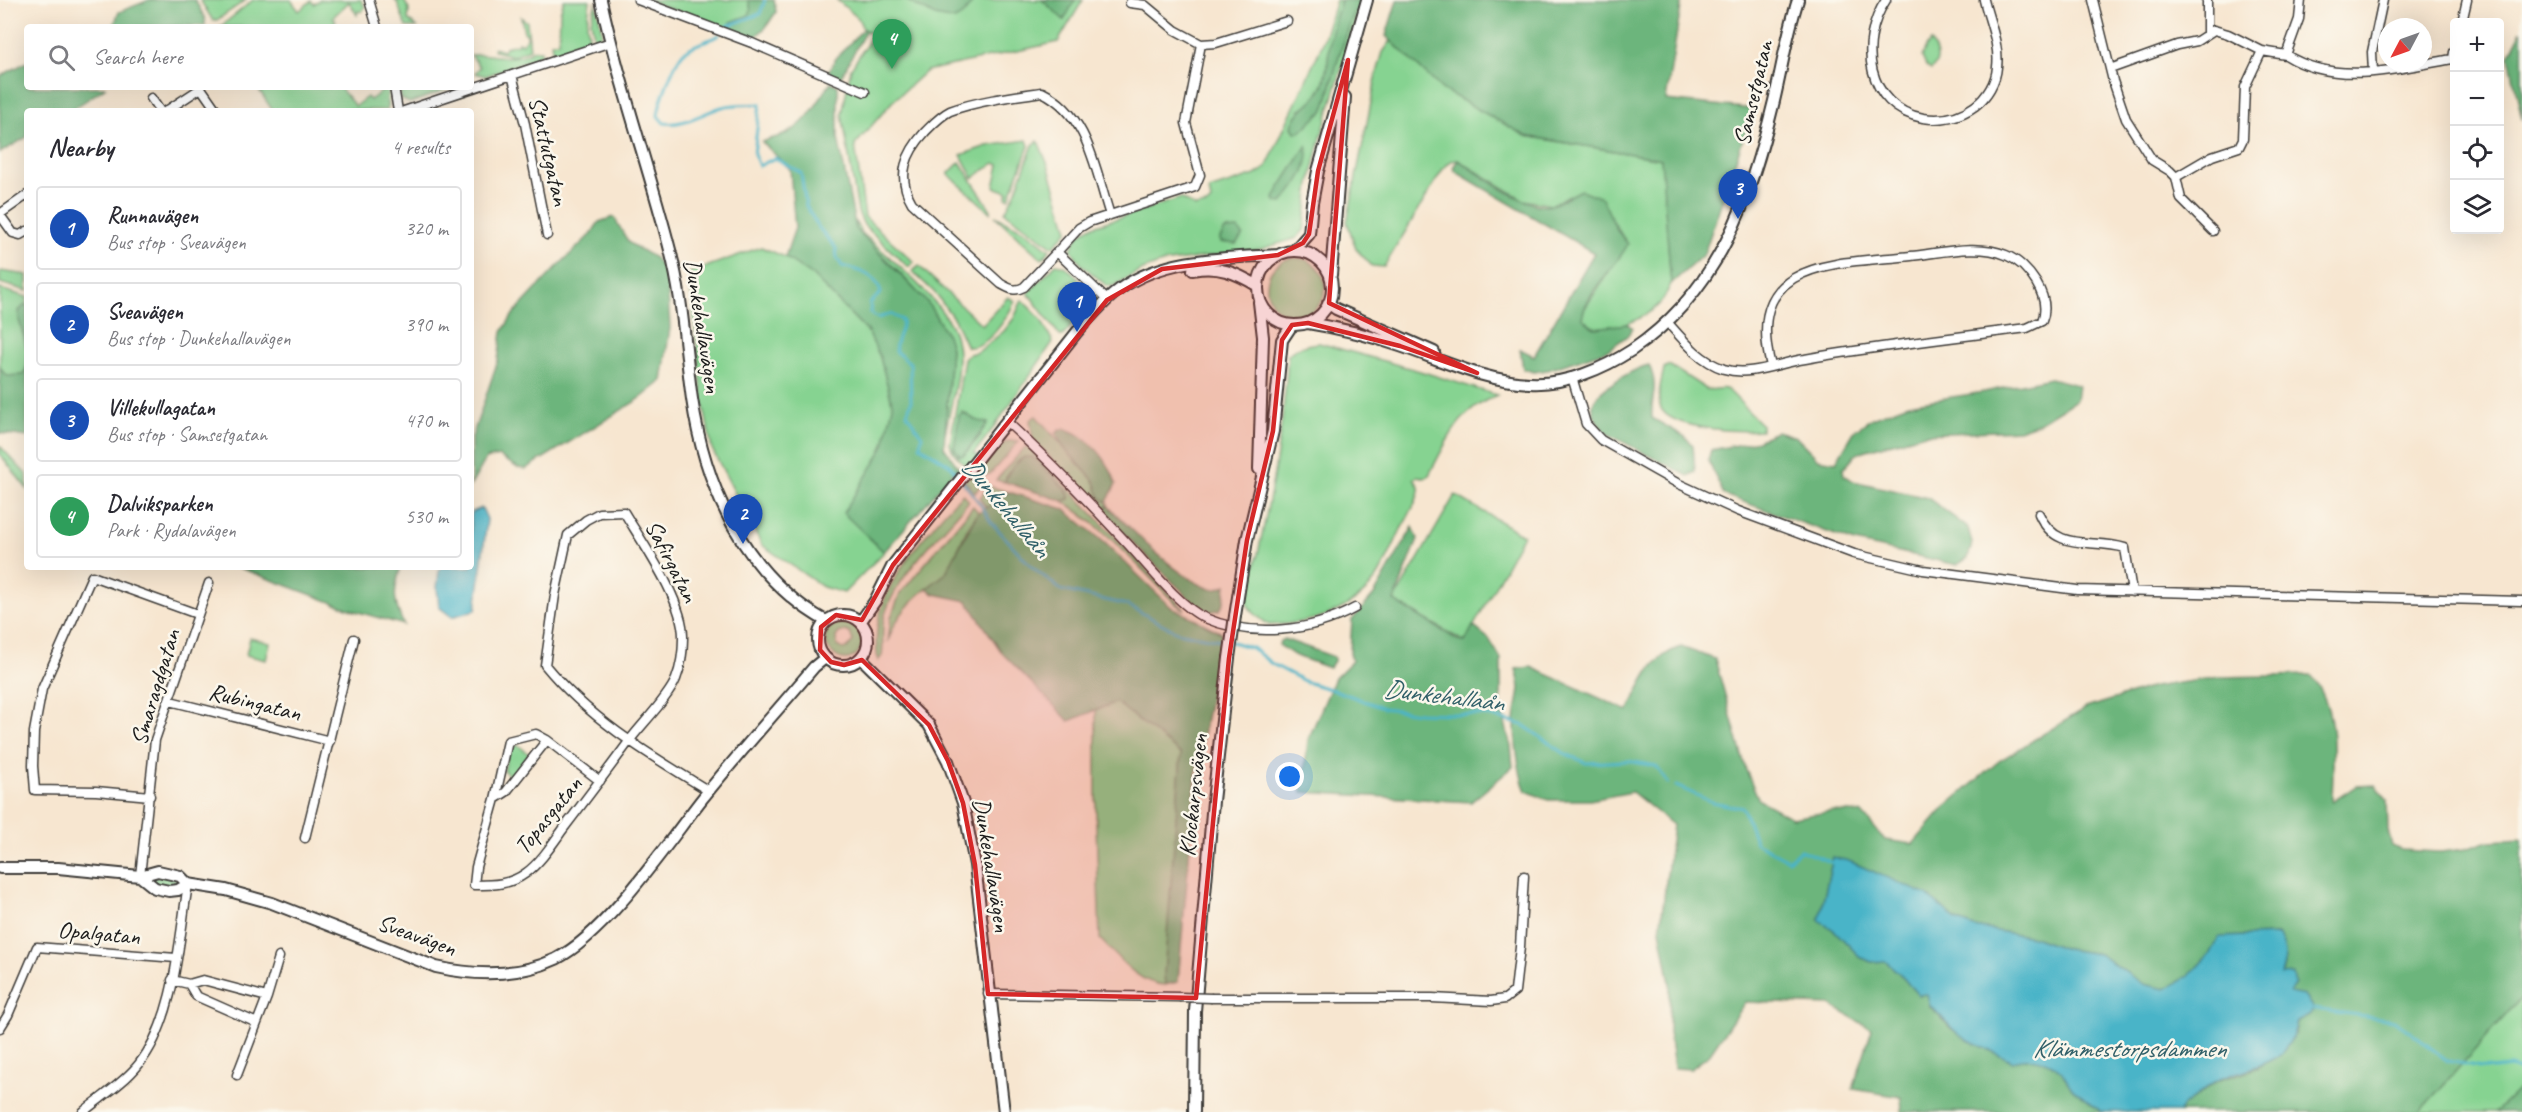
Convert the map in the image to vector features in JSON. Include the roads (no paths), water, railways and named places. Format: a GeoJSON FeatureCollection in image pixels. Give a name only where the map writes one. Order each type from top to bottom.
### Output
{"type":"FeatureCollection","features":[{"type":"Feature","properties":{"kind":"street"},"geometry":{"type":"LineString","coordinates":[[369,0],[376,24]]}},
{"type":"Feature","properties":{"kind":"street","name":"Dunkehallavägen"},"geometry":{"type":"LineString","coordinates":[[601,0],[671,252],[683,315],[693,401],[704,454],[725,514],[743,544],[763,570],[797,603],[826,621]]}},
{"type":"Feature","properties":{"kind":"street"},"geometry":{"type":"LineString","coordinates":[[638,0],[722,31],[865,92]]}},
{"type":"Feature","properties":{"kind":"street"},"geometry":{"type":"LineString","coordinates":[[1294,251],[1309,234],[1318,171],[1366,0]]}},
{"type":"Feature","properties":{"kind":"street","name":"Samsetgatan"},"geometry":{"type":"LineString","coordinates":[[1477,374],[1531,383],[1572,377],[1615,361],[1668,323],[1709,273],[1738,219],[1760,158],[1798,0]]}},
{"type":"Feature","properties":{"kind":"street"},"geometry":{"type":"LineString","coordinates":[[1886,0],[1877,16],[1869,46],[1870,67],[1874,79],[1887,98],[1901,110],[1919,117],[1940,119],[1962,114],[1975,106],[1989,91],[1996,75],[1998,57],[1984,0]]}},
{"type":"Feature","properties":{"kind":"street"},"geometry":{"type":"LineString","coordinates":[[2093,0],[2110,69],[2126,119],[2152,160],[2176,177],[2181,199],[2213,231]]}},
{"type":"Feature","properties":{"kind":"street"},"geometry":{"type":"LineString","coordinates":[[2207,0],[2207,33]]}},
{"type":"Feature","properties":{"kind":"street"},"geometry":{"type":"LineString","coordinates":[[2286,55],[2299,20],[2301,0]]}},
{"type":"Feature","properties":{"kind":"street"},"geometry":{"type":"LineString","coordinates":[[2373,72],[2372,52],[2383,0]]}},
{"type":"Feature","properties":{"kind":"street"},"geometry":{"type":"LineString","coordinates":[[2463,18],[2467,0]]}},
{"type":"Feature","properties":{"kind":"street"},"geometry":{"type":"LineString","coordinates":[[1130,3],[1145,5],[1174,30],[1201,44],[1216,43],[1287,21]]}},
{"type":"Feature","properties":{"kind":"street"},"geometry":{"type":"LineString","coordinates":[[2110,69],[2176,45],[2197,40],[2214,30],[2221,31],[2262,51],[2286,55],[2309,68],[2350,74],[2373,72],[2450,56]]}},
{"type":"Feature","properties":{"kind":"street","name":"Stattutgatan"},"geometry":{"type":"LineString","coordinates":[[474,88],[611,42]]}},
{"type":"Feature","properties":{"kind":"street"},"geometry":{"type":"LineString","coordinates":[[1110,215],[1086,138],[1078,123],[1059,102],[1042,92],[947,113],[930,127],[911,148],[904,167],[906,192],[912,202],[1002,284],[1010,290],[1018,290],[1024,287],[1079,228],[1110,215],[1195,187],[1200,175],[1186,123],[1201,44]]}},
{"type":"Feature","properties":{"kind":"street"},"geometry":{"type":"LineString","coordinates":[[2176,177],[2212,156],[2239,147],[2243,139],[2245,87],[2262,51]]}},
{"type":"Feature","properties":{"kind":"street"},"geometry":{"type":"LineString","coordinates":[[1120,289],[1166,275],[1204,268],[1226,270],[1258,291],[1264,308],[1273,317],[1292,325],[1308,322],[1320,315],[1329,303],[1332,291],[1331,279],[1348,60]]}},
{"type":"Feature","properties":{"kind":"street","name":"Stattutgatan"},"geometry":{"type":"LineString","coordinates":[[512,75],[525,124],[547,235]]}},
{"type":"Feature","properties":{"kind":"street"},"geometry":{"type":"LineString","coordinates":[[171,108],[198,90]]}},
{"type":"Feature","properties":{"kind":"street"},"geometry":{"type":"LineString","coordinates":[[202,90],[215,108]]}},
{"type":"Feature","properties":{"kind":"street"},"geometry":{"type":"LineString","coordinates":[[394,90],[398,108]]}},
{"type":"Feature","properties":{"kind":"street","name":"Stattutgatan"},"geometry":{"type":"LineString","coordinates":[[415,108],[468,90]]}},
{"type":"Feature","properties":{"kind":"street"},"geometry":{"type":"LineString","coordinates":[[151,98],[158,108]]}},
{"type":"Feature","properties":{"kind":"street"},"geometry":{"type":"LineString","coordinates":[[24,197],[0,215],[13,233],[20,235],[24,233]]}},
{"type":"Feature","properties":{"kind":"street"},"geometry":{"type":"LineString","coordinates":[[1668,323],[1694,351],[1711,363],[1736,371],[1754,370],[1803,359],[2037,326],[2044,315],[2041,297],[2036,282],[2020,263],[1994,251],[1980,250],[1811,268],[1788,282],[1771,305],[1765,338],[1771,366]]}},
{"type":"Feature","properties":{"kind":"street"},"geometry":{"type":"LineString","coordinates":[[861,621],[875,601],[893,565],[939,506],[1077,332],[1120,289],[1141,276],[1162,269],[1206,261],[1278,255],[1294,251],[1317,259],[1331,279]]}},
{"type":"Feature","properties":{"kind":"street"},"geometry":{"type":"LineString","coordinates":[[1058,252],[1107,300]]}},
{"type":"Feature","properties":{"kind":"street"},"geometry":{"type":"LineString","coordinates":[[1258,484],[1263,337],[1258,291],[1264,268],[1278,255]]}},
{"type":"Feature","properties":{"kind":"street"},"geometry":{"type":"LineString","coordinates":[[1329,303],[1336,309],[1400,335],[1477,374]]}},
{"type":"Feature","properties":{"kind":"street"},"geometry":{"type":"LineString","coordinates":[[1308,322],[1349,330],[1477,374]]}},
{"type":"Feature","properties":{"kind":"street"},"geometry":{"type":"LineString","coordinates":[[1258,484],[1273,431],[1282,340],[1292,325]]}},
{"type":"Feature","properties":{"kind":"street"},"geometry":{"type":"LineString","coordinates":[[1572,377],[1586,424],[1601,440],[1677,483],[1738,511],[1854,554],[1923,570],[2077,590],[2522,600]]}},
{"type":"Feature","properties":{"kind":"street"},"geometry":{"type":"LineString","coordinates":[[1007,422],[1111,526],[1175,595],[1204,618],[1268,630],[1293,629],[1335,619],[1355,608]]}},
{"type":"Feature","properties":{"kind":"street","name":"Klockarpsvägen"},"geometry":{"type":"LineString","coordinates":[[1194,1112],[1195,1011],[1213,801],[1229,658],[1258,484]]}},
{"type":"Feature","properties":{"kind":"street","name":"Safirgatan"},"geometry":{"type":"LineString","coordinates":[[629,741],[676,680],[682,658],[684,637],[674,600],[641,540],[624,512],[612,511],[599,513],[586,520],[568,536],[555,595],[545,666],[584,706],[629,741],[709,790]]}},
{"type":"Feature","properties":{"kind":"street"},"geometry":{"type":"LineString","coordinates":[[2039,514],[2043,523],[2058,538],[2072,542],[2125,548],[2132,592]]}},
{"type":"Feature","properties":{"kind":"street"},"geometry":{"type":"LineString","coordinates":[[150,796],[96,791],[35,790],[34,732],[42,689],[92,576],[197,614]]}},
{"type":"Feature","properties":{"kind":"street","name":"Smaragdgatan"},"geometry":{"type":"LineString","coordinates":[[140,876],[155,740],[209,583]]}},
{"type":"Feature","properties":{"kind":"street"},"geometry":{"type":"LineString","coordinates":[[842,614],[861,621],[869,640],[861,658],[844,665],[831,662],[825,657],[818,642],[821,627],[826,621],[842,614]]}},
{"type":"Feature","properties":{"kind":"street","name":"Rubingatan"},"geometry":{"type":"LineString","coordinates":[[305,838],[354,639]]}},
{"type":"Feature","properties":{"kind":"street","name":"Sveavägen"},"geometry":{"type":"LineString","coordinates":[[0,868],[58,868],[140,876],[151,871],[172,873],[180,876],[188,884],[226,890],[272,903],[436,967],[464,973],[515,973],[556,958],[593,932],[709,790],[825,657]]}},
{"type":"Feature","properties":{"kind":"street","name":"Dunkehallavägen"},"geometry":{"type":"LineString","coordinates":[[861,658],[929,725],[948,761],[963,802],[975,865],[988,994],[1004,1112]]}},
{"type":"Feature","properties":{"kind":"street","name":"Rubingatan"},"geometry":{"type":"LineString","coordinates":[[170,701],[330,741]]}},
{"type":"Feature","properties":{"kind":"street","name":"Topasgatan"},"geometry":{"type":"LineString","coordinates":[[600,781],[548,740],[536,734],[508,741],[476,867],[474,885],[497,885],[528,872],[548,850],[600,781],[629,741]]}},
{"type":"Feature","properties":{"kind":"street","name":"Topasgatan"},"geometry":{"type":"LineString","coordinates":[[495,799],[506,792],[548,740]]}},
{"type":"Feature","properties":{"kind":"street","name":"Sveavägen"},"geometry":{"type":"LineString","coordinates":[[140,876],[155,888],[169,891],[178,890],[188,884]]}},
{"type":"Feature","properties":{"kind":"street"},"geometry":{"type":"LineString","coordinates":[[988,994],[1212,998],[1432,998],[1491,1001],[1505,999],[1515,991],[1518,974],[1524,876]]}},
{"type":"Feature","properties":{"kind":"street"},"geometry":{"type":"LineString","coordinates":[[83,1112],[139,1064],[162,1020],[172,980],[188,884]]}},
{"type":"Feature","properties":{"kind":"street","name":"Opalgatan"},"geometry":{"type":"LineString","coordinates":[[0,1028],[8,1015],[37,947],[176,958]]}},
{"type":"Feature","properties":{"kind":"street"},"geometry":{"type":"LineString","coordinates":[[237,1075],[267,997],[279,957]]}},
{"type":"Feature","properties":{"kind":"street"},"geometry":{"type":"LineString","coordinates":[[172,980],[189,984],[203,980],[267,997]]}},
{"type":"Feature","properties":{"kind":"street"},"geometry":{"type":"LineString","coordinates":[[189,984],[196,996],[257,1023]]}},
{"type":"Feature","properties":{"kind":"water"},"geometry":{"type":"Polygon","coordinates":[[[482,508],[487,519],[476,610],[452,617],[439,607],[437,588],[439,570],[474,570],[474,511],[482,508]]]}},
{"type":"Feature","properties":{"kind":"water","name":"Klämmestorpsdammen"},"geometry":{"type":"Polygon","coordinates":[[[1833,857],[1849,861],[1927,895],[1956,920],[1974,927],[2033,937],[2066,949],[2099,954],[2143,984],[2165,989],[2188,977],[2210,953],[2219,937],[2278,935],[2285,954],[2281,975],[2293,974],[2295,984],[2290,993],[2304,996],[2314,1009],[2309,1015],[2297,1021],[2292,1037],[2277,1057],[2216,1081],[2182,1107],[2179,1112],[2101,1112],[2073,1089],[2061,1071],[2050,1063],[2031,1059],[2012,1061],[1961,1036],[1930,1006],[1927,994],[1918,995],[1885,961],[1871,962],[1859,956],[1835,931],[1819,920],[1833,857]]]}},
{"type":"Feature","properties":{"kind":"waterway","name":"Dunkehallaån"},"geometry":{"type":"LineString","coordinates":[[727,26],[760,14],[765,0]]}},
{"type":"Feature","properties":{"kind":"waterway","name":"Dunkehallaån"},"geometry":{"type":"LineString","coordinates":[[719,35],[685,51],[681,56],[668,82],[658,116],[664,123],[679,123],[722,107],[760,104],[754,154],[759,166],[775,158],[801,173],[806,206],[819,228],[836,248],[837,258],[842,266],[866,274],[879,286],[881,293],[870,303],[871,314],[878,318],[890,314],[902,320],[895,348],[896,352],[910,363],[911,402],[907,414],[922,436],[920,446],[950,465],[991,522],[1031,566],[1061,590],[1127,605],[1177,632],[1252,648],[1272,664],[1306,682],[1383,708],[1419,713],[1484,715],[1523,725],[1564,753],[1586,763],[1628,761],[1656,766],[1668,783]]}},
{"type":"Feature","properties":{"kind":"waterway","name":"Dunkehallaån"},"geometry":{"type":"LineString","coordinates":[[1676,786],[1712,802],[1743,808],[1756,843],[1788,860],[1800,850],[1833,863]]}},
{"type":"Feature","properties":{"kind":"waterway","name":"Dunkehallaån"},"geometry":{"type":"LineString","coordinates":[[2314,1009],[2394,1020],[2448,1061],[2492,1069],[2510,1067],[2522,1071]]}},
{"type":"Feature","properties":{"kind":"place","name":"Dalviksparken"},"geometry":{"type":"Point","coordinates":[892,69]}},
{"type":"Feature","properties":{"kind":"place","name":"Villekullagatan"},"geometry":{"type":"Point","coordinates":[1738,219]}},
{"type":"Feature","properties":{"kind":"place","name":"Runnavägen"},"geometry":{"type":"Point","coordinates":[1077,332]}},
{"type":"Feature","properties":{"kind":"place","name":"Sveavägen"},"geometry":{"type":"Point","coordinates":[743,544]}}]}
